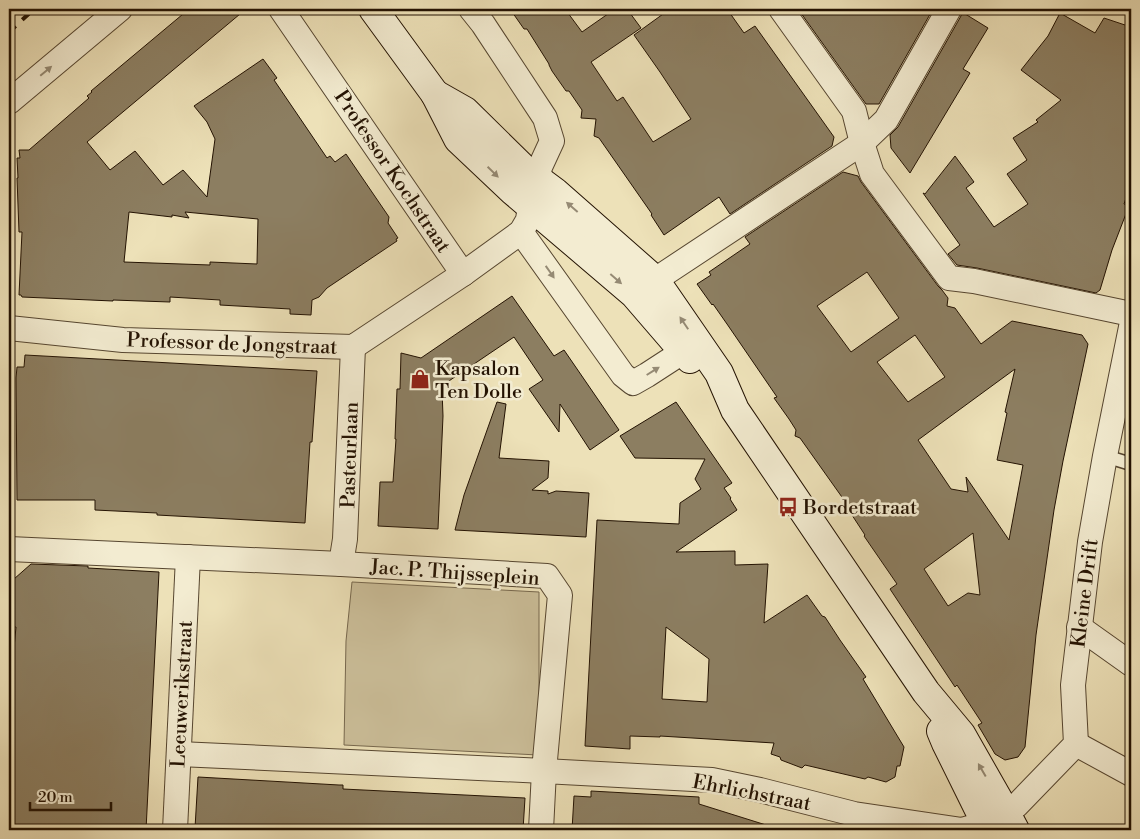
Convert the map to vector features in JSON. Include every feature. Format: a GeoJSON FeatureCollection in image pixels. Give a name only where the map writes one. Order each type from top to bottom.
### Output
{"type":"FeatureCollection","features":[{"type":"Feature","properties":{"kind":"main road"},"geometry":{"type":"LineString","coordinates":[[373,9],[435,94],[458,139],[513,191],[555,192],[655,280],[718,373],[736,410],[926,692],[961,734],[999,824]]}},
{"type":"Feature","properties":{"kind":"main road"},"geometry":{"type":"LineString","coordinates":[[534,192],[634,294],[684,351],[709,385],[736,410]]}},
{"type":"Feature","properties":{"kind":"street"},"geometry":{"type":"LineString","coordinates":[[9,102],[120,9]]}},
{"type":"Feature","properties":{"kind":"street","name":"Professor Kochstraat"},"geometry":{"type":"LineString","coordinates":[[282,9],[463,274],[521,232]]}},
{"type":"Feature","properties":{"kind":"street"},"geometry":{"type":"LineString","coordinates":[[471,9],[483,24],[545,118],[552,141],[540,167],[528,220],[521,232],[623,375],[633,383],[684,351]]}},
{"type":"Feature","properties":{"kind":"street"},"geometry":{"type":"LineString","coordinates":[[781,9],[854,111],[872,174],[949,278],[974,281],[1131,314]]}},
{"type":"Feature","properties":{"kind":"street"},"geometry":{"type":"LineString","coordinates":[[655,280],[862,143],[886,120],[949,9]]}},
{"type":"Feature","properties":{"kind":"street","name":"Professor de Jongstraat"},"geometry":{"type":"LineString","coordinates":[[9,328],[123,340],[353,347],[463,274]]}},
{"type":"Feature","properties":{"kind":"street","name":"Kleine Drift"},"geometry":{"type":"LineString","coordinates":[[1076,744],[1073,686],[1090,542],[1131,327]]}},
{"type":"Feature","properties":{"kind":"street","name":"Pasteurlaan"},"geometry":{"type":"LineString","coordinates":[[341,564],[345,539],[353,347]]}},
{"type":"Feature","properties":{"kind":"street","name":"Jac. P. Thijsseplein"},"geometry":{"type":"LineString","coordinates":[[9,549],[341,564],[547,576],[560,595],[544,771]]}},
{"type":"Feature","properties":{"kind":"street","name":"Leeuwerikstraat"},"geometry":{"type":"LineString","coordinates":[[175,830],[188,557]]}},
{"type":"Feature","properties":{"kind":"street"},"geometry":{"type":"LineString","coordinates":[[1080,627],[1131,664]]}},
{"type":"Feature","properties":{"kind":"street"},"geometry":{"type":"LineString","coordinates":[[999,824],[1076,744],[1131,774]]}},
{"type":"Feature","properties":{"kind":"street"},"geometry":{"type":"LineString","coordinates":[[178,754],[544,771],[541,830]]}},
{"type":"Feature","properties":{"kind":"street","name":"Ehrlichstraat"},"geometry":{"type":"LineString","coordinates":[[544,771],[712,780],[760,790],[852,822],[962,830],[999,824]]}},
{"type":"Feature","properties":{"kind":"lane"},"geometry":{"type":"LineString","coordinates":[[1105,456],[1131,464]]}},
{"type":"Feature","properties":{"kind":"shaded area"},"geometry":{"type":"Polygon","coordinates":[[[352,582],[539,592],[538,755],[344,745],[346,641],[352,582]]]}},
{"type":"Feature","properties":{"kind":"building"},"geometry":{"type":"Polygon","coordinates":[[[189,9],[246,9],[87,142],[110,170],[135,151],[163,185],[183,170],[207,197],[215,139],[207,122],[194,106],[263,59],[277,78],[274,80],[327,158],[330,156],[335,162],[346,154],[389,217],[388,223],[398,238],[396,239],[397,241],[327,288],[319,297],[312,300],[311,315],[290,314],[290,309],[220,305],[220,300],[170,297],[170,302],[22,297],[19,295],[22,232],[19,232],[17,178],[17,158],[20,158],[19,150],[29,150],[89,98],[87,96],[189,9]],[[129,212],[124,262],[210,265],[210,262],[257,264],[258,219],[185,212],[189,218],[172,215],[172,217],[129,212]]]}},
{"type":"Feature","properties":{"kind":"building"},"geometry":{"type":"Polygon","coordinates":[[[510,9],[565,9],[582,32],[615,9],[627,9],[641,28],[591,62],[617,101],[623,97],[653,142],[691,119],[634,35],[670,9],[727,9],[744,33],[755,26],[834,137],[832,146],[730,214],[719,197],[664,235],[652,214],[599,138],[594,136],[596,119],[581,118],[582,110],[552,71],[527,29],[524,29],[510,9]]]}},
{"type":"Feature","properties":{"kind":"building"},"geometry":{"type":"Polygon","coordinates":[[[798,9],[933,9],[879,104],[866,104],[798,9]]]}},
{"type":"Feature","properties":{"kind":"building"},"geometry":{"type":"Polygon","coordinates":[[[962,12],[988,28],[963,69],[970,73],[910,173],[891,148],[890,135],[898,127],[962,12]]]}},
{"type":"Feature","properties":{"kind":"building"},"geometry":{"type":"Polygon","coordinates":[[[1060,13],[1095,33],[1104,18],[1131,27],[1131,183],[1124,204],[1129,206],[1112,250],[1100,290],[1096,293],[957,265],[948,254],[960,245],[923,193],[925,194],[955,156],[974,182],[966,188],[994,227],[1028,204],[1007,174],[1027,160],[1013,138],[1038,122],[1036,120],[1061,100],[1021,70],[1048,36],[1060,13]]]}},
{"type":"Feature","properties":{"kind":"building"},"geometry":{"type":"Polygon","coordinates":[[[843,172],[858,176],[948,298],[947,306],[955,308],[981,344],[1012,321],[1082,335],[1088,344],[1054,510],[1036,635],[1025,747],[1018,757],[1005,760],[995,754],[978,725],[982,723],[957,685],[955,687],[890,589],[897,584],[864,536],[848,509],[849,507],[800,438],[795,436],[796,430],[774,398],[777,397],[713,304],[697,284],[711,275],[709,272],[750,244],[745,237],[843,172]],[[867,272],[817,306],[851,352],[899,318],[867,272]],[[915,335],[877,362],[908,402],[945,377],[915,335]],[[1015,369],[918,440],[951,489],[968,492],[966,477],[1009,540],[1023,465],[997,460],[1015,369]],[[973,533],[924,569],[948,606],[968,593],[980,595],[973,533]]]}},
{"type":"Feature","properties":{"kind":"building"},"geometry":{"type":"Polygon","coordinates":[[[512,296],[554,356],[564,350],[619,430],[590,450],[560,404],[559,432],[529,389],[543,380],[514,337],[437,389],[442,390],[443,416],[438,529],[378,526],[380,482],[393,482],[397,389],[400,389],[401,353],[421,358],[512,296]]]}},
{"type":"Feature","properties":{"kind":"building"},"geometry":{"type":"Polygon","coordinates":[[[25,355],[317,371],[305,523],[95,510],[95,500],[17,500],[16,378],[17,367],[24,367],[25,355]]]}},
{"type":"Feature","properties":{"kind":"building"},"geometry":{"type":"Polygon","coordinates":[[[497,402],[506,404],[499,458],[549,461],[548,478],[532,490],[548,491],[548,494],[556,491],[589,493],[586,537],[455,530],[464,495],[497,402]]]}},
{"type":"Feature","properties":{"kind":"building"},"geometry":{"type":"Polygon","coordinates":[[[676,402],[732,483],[724,488],[737,510],[676,552],[735,551],[735,565],[768,564],[764,623],[807,595],[822,616],[825,617],[866,677],[863,679],[904,747],[900,766],[897,766],[895,777],[886,782],[805,765],[802,768],[771,754],[774,743],[630,736],[630,749],[585,746],[597,520],[679,524],[680,503],[701,489],[695,479],[705,459],[635,458],[620,436],[676,402]],[[666,627],[662,699],[707,702],[709,659],[666,627]]]}},
{"type":"Feature","properties":{"kind":"building"},"geometry":{"type":"Polygon","coordinates":[[[31,564],[88,566],[88,568],[159,572],[146,830],[9,830],[9,700],[16,627],[12,627],[14,579],[31,564]]]}},
{"type":"Feature","properties":{"kind":"building"},"geometry":{"type":"Polygon","coordinates":[[[198,777],[343,785],[343,789],[525,798],[523,830],[201,830],[195,828],[198,777]]]}},
{"type":"Feature","properties":{"kind":"building"},"geometry":{"type":"Polygon","coordinates":[[[591,791],[699,797],[699,804],[766,825],[765,830],[572,830],[574,796],[591,797],[591,791]]]}},
{"type":"Feature","properties":{"kind":"railway"},"geometry":{"type":"LineString","coordinates":[[9,32],[34,9]]}},
{"type":"Feature","properties":{"kind":"place","name":"Kapsalon Ten Dolle"},"geometry":{"type":"Point","coordinates":[420,379]}},
{"type":"Feature","properties":{"kind":"place","name":"Bordetstraat"},"geometry":{"type":"Point","coordinates":[788,507]}}]}
